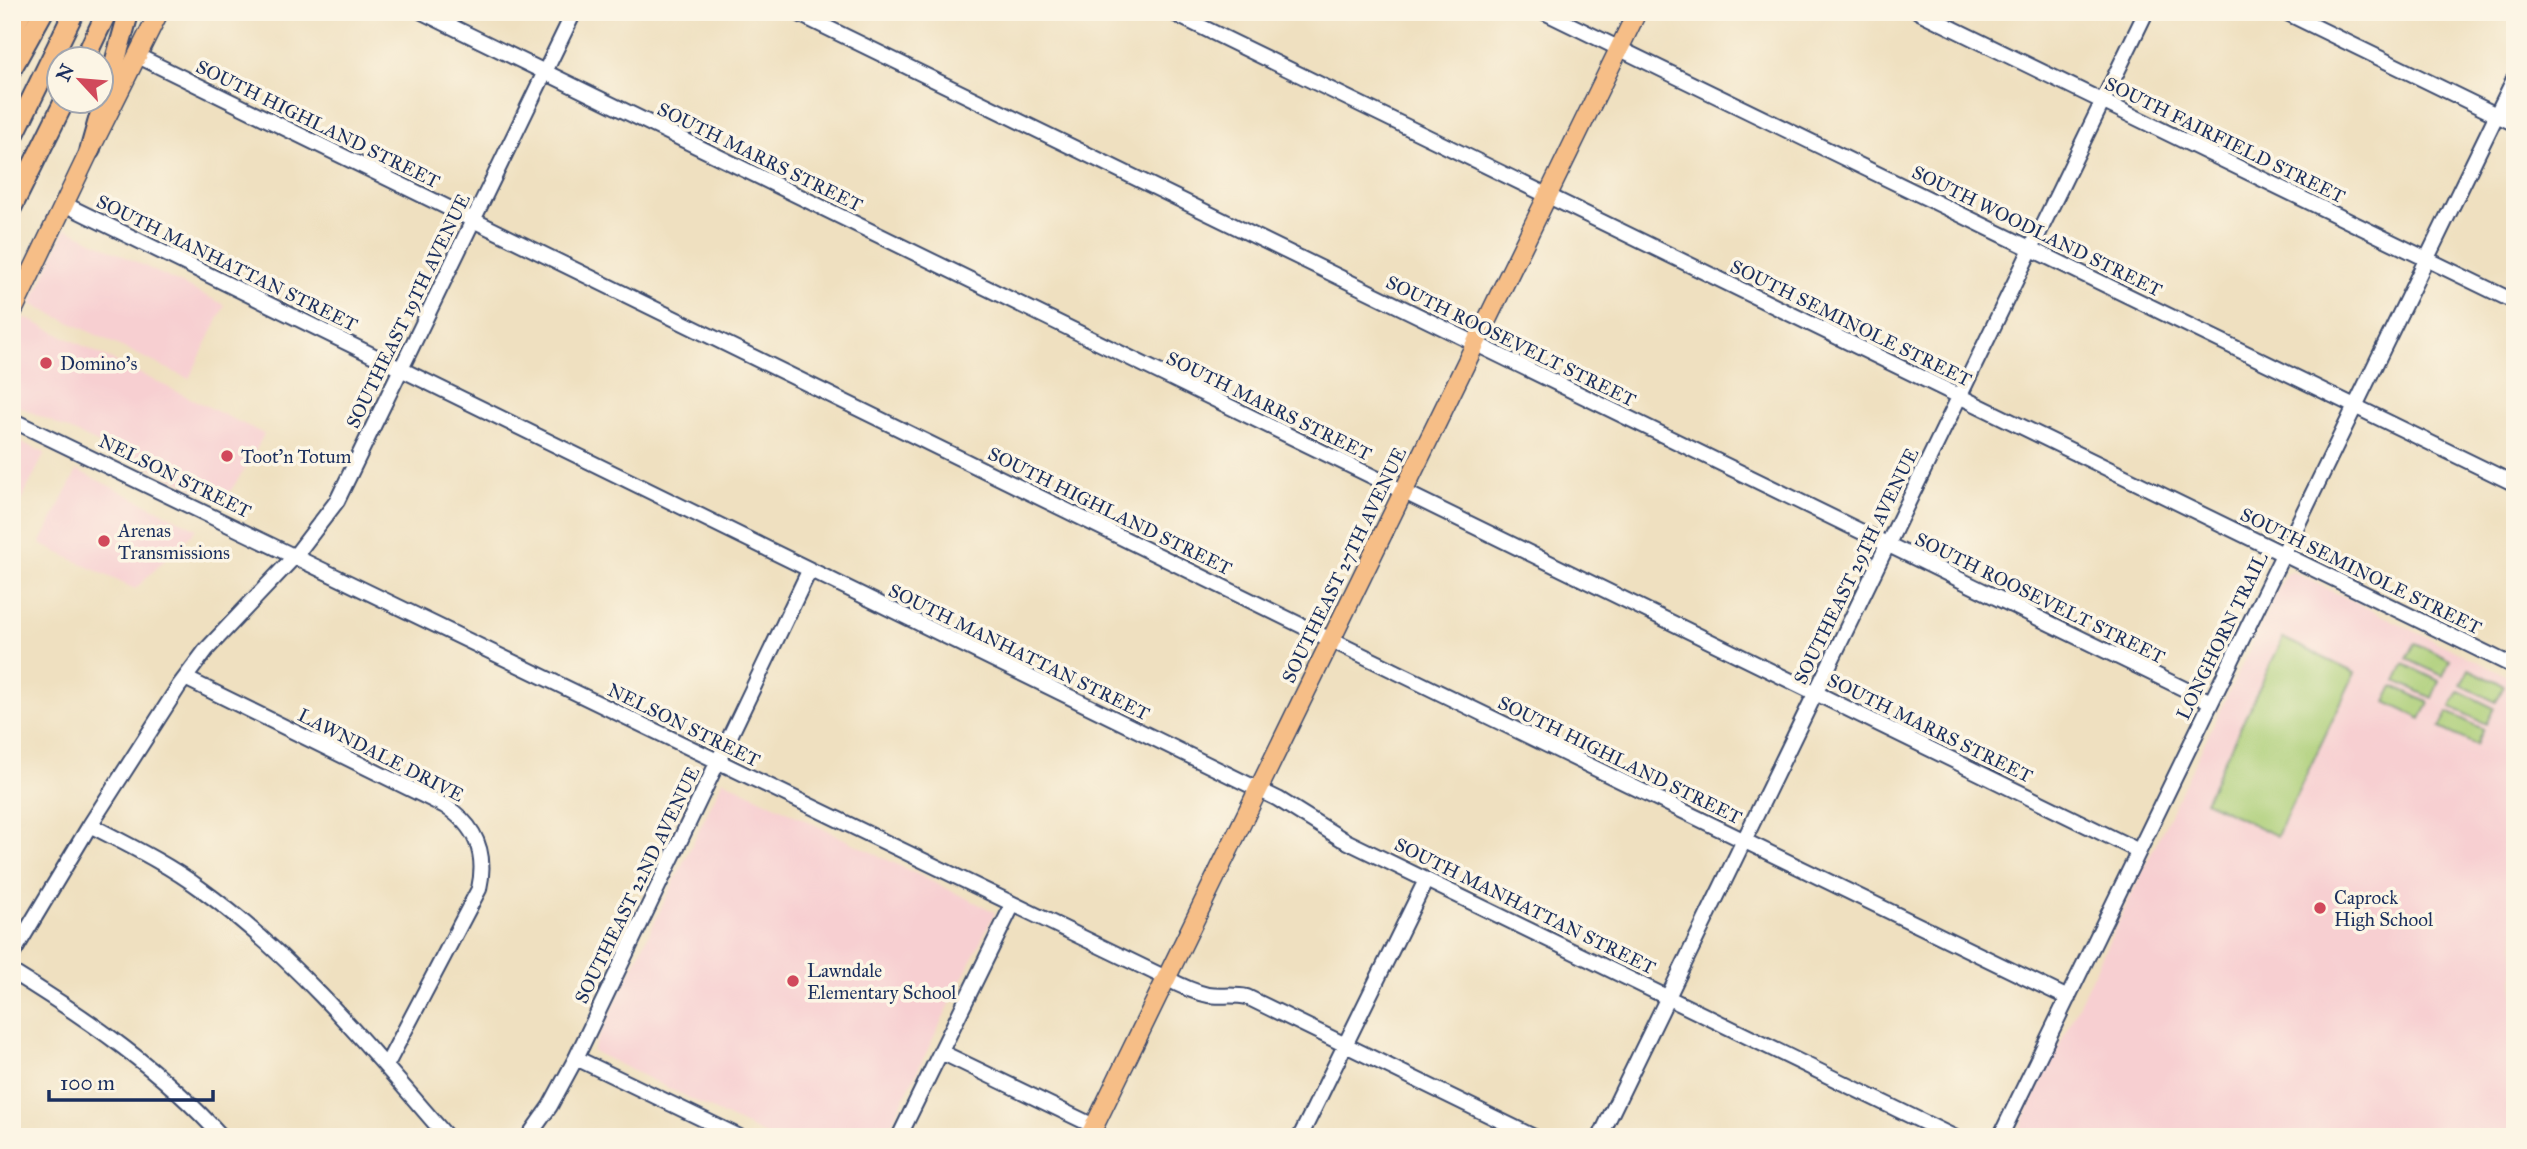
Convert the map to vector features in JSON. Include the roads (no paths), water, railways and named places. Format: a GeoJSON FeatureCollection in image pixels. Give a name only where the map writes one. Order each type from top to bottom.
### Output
{"type":"FeatureCollection","features":[{"type":"Feature","properties":{"kind":"highway"},"geometry":{"type":"LineString","coordinates":[[12,68],[43,12]]}},
{"type":"Feature","properties":{"kind":"highway"},"geometry":{"type":"LineString","coordinates":[[12,139],[74,12]]}},
{"type":"Feature","properties":{"kind":"highway"},"geometry":{"type":"LineString","coordinates":[[91,46],[107,12]]}},
{"type":"Feature","properties":{"kind":"highway"},"geometry":{"type":"LineString","coordinates":[[89,150],[129,12]]}},
{"type":"Feature","properties":{"kind":"highway"},"geometry":{"type":"LineString","coordinates":[[12,207],[57,116]]}},
{"type":"Feature","properties":{"kind":"main road"},"geometry":{"type":"LineString","coordinates":[[12,313],[89,150],[159,12]]}},
{"type":"Feature","properties":{"kind":"main road","name":"SOUTHEAST 27TH AVENUE"},"geometry":{"type":"LineString","coordinates":[[1091,1132],[1637,12]]}},
{"type":"Feature","properties":{"kind":"street","name":"SOUTH MARRS STREET"},"geometry":{"type":"LineString","coordinates":[[422,12],[2139,851]]}},
{"type":"Feature","properties":{"kind":"street","name":"SOUTHEAST 19TH AVENUE"},"geometry":{"type":"LineString","coordinates":[[12,955],[90,825],[185,678],[206,650],[295,556],[337,500],[574,12]]}},
{"type":"Feature","properties":{"kind":"street","name":"SOUTH ROOSEVELT STREET"},"geometry":{"type":"LineString","coordinates":[[795,12],[2211,702]]}},
{"type":"Feature","properties":{"kind":"street","name":"SOUTH SEMINOLE STREET"},"geometry":{"type":"LineString","coordinates":[[1171,12],[2515,667]]}},
{"type":"Feature","properties":{"kind":"street","name":"SOUTH WOODLAND STREET"},"geometry":{"type":"LineString","coordinates":[[1544,12],[2515,484]]}},
{"type":"Feature","properties":{"kind":"street","name":"SOUTH FAIRFIELD STREET"},"geometry":{"type":"LineString","coordinates":[[1919,12],[2515,302]]}},
{"type":"Feature","properties":{"kind":"street","name":"SOUTHEAST 29TH AVENUE"},"geometry":{"type":"LineString","coordinates":[[1600,1137],[2146,12]]}},
{"type":"Feature","properties":{"kind":"street"},"geometry":{"type":"LineString","coordinates":[[2285,12],[2515,124]]}},
{"type":"Feature","properties":{"kind":"street","name":"SOUTH HIGHLAND STREET"},"geometry":{"type":"LineString","coordinates":[[138,56],[2067,998]]}},
{"type":"Feature","properties":{"kind":"street","name":"LONGHORN TRAIL"},"geometry":{"type":"LineString","coordinates":[[2000,1137],[2515,77]]}},
{"type":"Feature","properties":{"kind":"street","name":"SOUTH MANHATTAN STREET"},"geometry":{"type":"LineString","coordinates":[[64,204],[1258,790],[1301,812],[1342,839],[1954,1137]]}},
{"type":"Feature","properties":{"kind":"street","name":"NELSON STREET"},"geometry":{"type":"LineString","coordinates":[[12,420],[1192,991],[1247,998],[1534,1137]]}},
{"type":"Feature","properties":{"kind":"street","name":"SOUTHEAST 22ND AVENUE"},"geometry":{"type":"LineString","coordinates":[[528,1137],[550,1106],[576,1058],[809,571]]}},
{"type":"Feature","properties":{"kind":"street","name":"LAWNDALE DRIVE"},"geometry":{"type":"LineString","coordinates":[[185,678],[445,806],[464,820],[478,841],[482,857],[479,889],[386,1066]]}},
{"type":"Feature","properties":{"kind":"street"},"geometry":{"type":"LineString","coordinates":[[90,825],[155,858],[243,921],[291,966],[386,1066],[447,1137]]}},
{"type":"Feature","properties":{"kind":"street"},"geometry":{"type":"LineString","coordinates":[[1300,1137],[1426,880]]}},
{"type":"Feature","properties":{"kind":"street"},"geometry":{"type":"LineString","coordinates":[[899,1137],[1013,905]]}},
{"type":"Feature","properties":{"kind":"street"},"geometry":{"type":"LineString","coordinates":[[12,972],[78,1012],[115,1041],[176,1092],[222,1137]]}},
{"type":"Feature","properties":{"kind":"street"},"geometry":{"type":"LineString","coordinates":[[941,1052],[1091,1132]]}},
{"type":"Feature","properties":{"kind":"street"},"geometry":{"type":"LineString","coordinates":[[576,1058],[740,1137]]}},
{"type":"Feature","properties":{"kind":"place","name":"Domino's"},"geometry":{"type":"Point","coordinates":[46,363]}},
{"type":"Feature","properties":{"kind":"place","name":"Toot'n Totum"},"geometry":{"type":"Point","coordinates":[227,456]}},
{"type":"Feature","properties":{"kind":"place","name":"Arenas Transmissions"},"geometry":{"type":"Point","coordinates":[104,541]}},
{"type":"Feature","properties":{"kind":"place","name":"Caprock High School"},"geometry":{"type":"Point","coordinates":[2320,908]}},
{"type":"Feature","properties":{"kind":"place","name":"Lawndale Elementary School"},"geometry":{"type":"Point","coordinates":[793,981]}}]}
